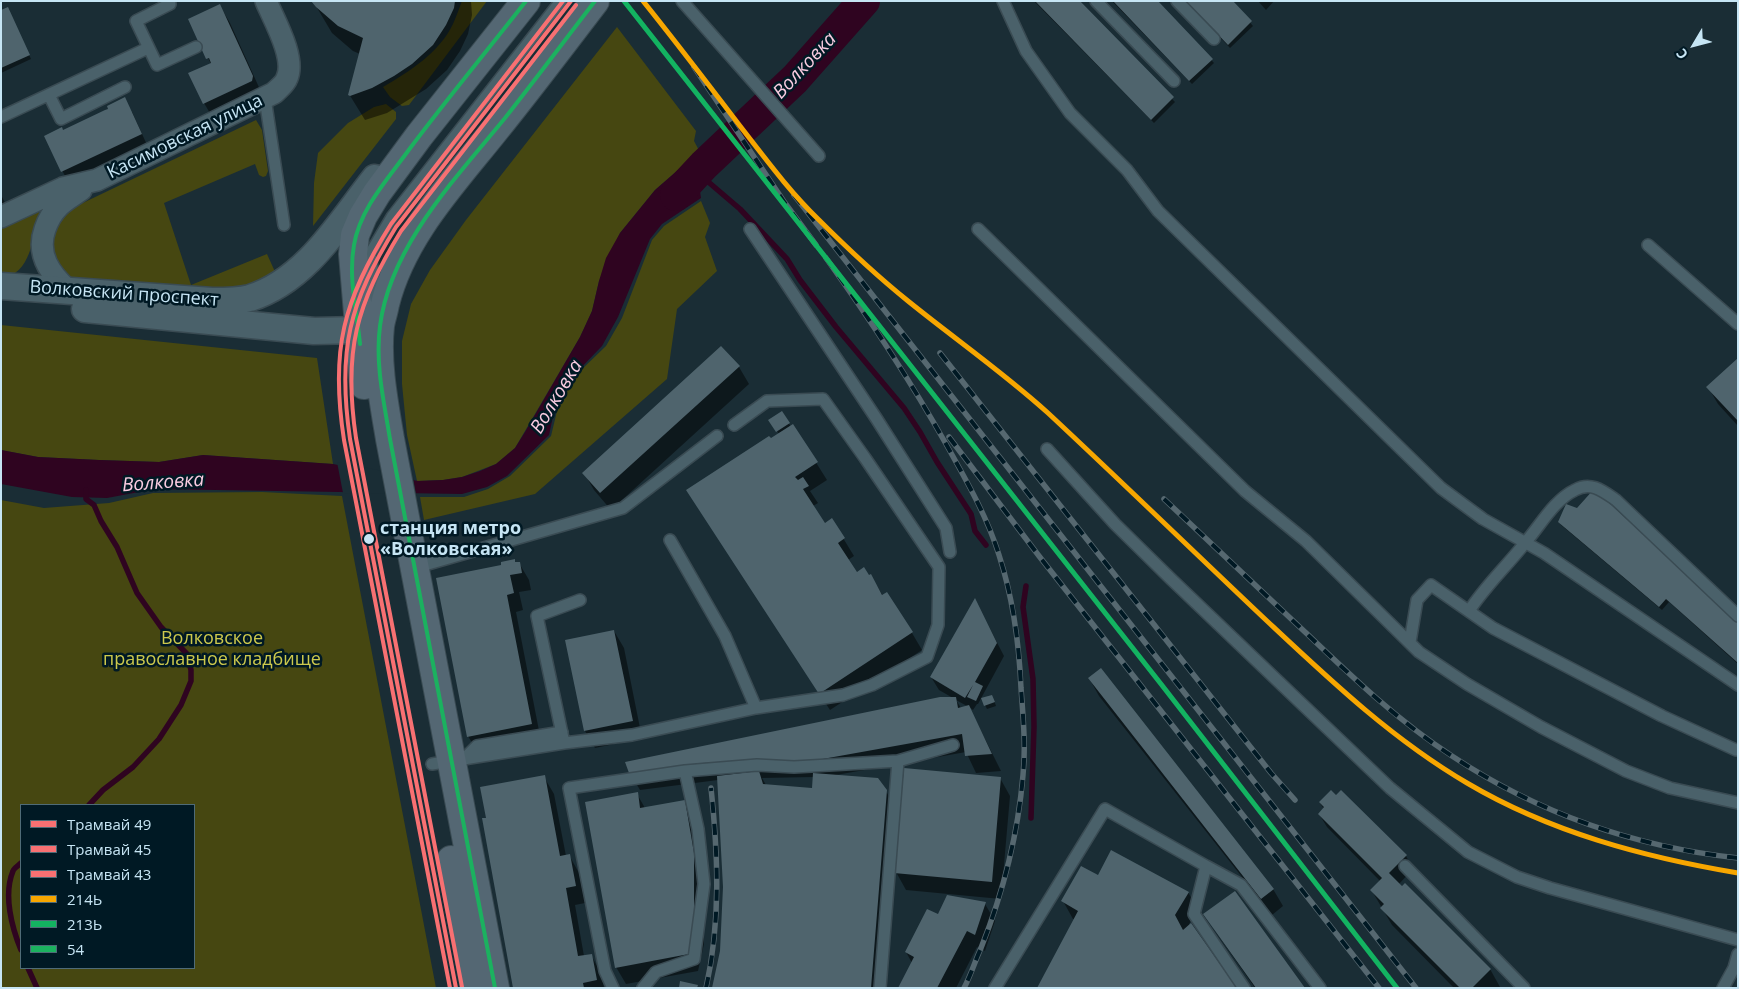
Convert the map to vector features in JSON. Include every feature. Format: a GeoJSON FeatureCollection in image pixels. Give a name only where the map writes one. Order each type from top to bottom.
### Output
{"type":"FeatureCollection","features":[{"type":"Feature","properties":{"kind":"main road"},"geometry":{"type":"LineString","coordinates":[[495,988],[449,760],[390,493],[380,439],[381,372],[370,328],[364,260],[355,235],[363,216],[377,193],[419,136],[526,1]]}},
{"type":"Feature","properties":{"kind":"main road"},"geometry":{"type":"LineString","coordinates":[[370,328],[401,259],[425,220],[595,1]]}},
{"type":"Feature","properties":{"kind":"main road"},"geometry":{"type":"LineString","coordinates":[[364,260],[383,264],[401,259]]}},
{"type":"Feature","properties":{"kind":"main road"},"geometry":{"type":"LineString","coordinates":[[390,493],[414,568],[449,760],[475,988]]}},
{"type":"Feature","properties":{"kind":"street","name":"Касимовская улица"},"geometry":{"type":"LineString","coordinates":[[1,217],[63,188],[97,180],[265,98],[283,85],[288,77],[289,70],[286,49],[266,1]]}},
{"type":"Feature","properties":{"kind":"street","name":"Волковский проспект"},"geometry":{"type":"LineString","coordinates":[[1,286],[212,301],[231,301],[249,298],[270,290],[303,267],[384,167],[419,136]]}},
{"type":"Feature","properties":{"kind":"street"},"geometry":{"type":"LineString","coordinates":[[68,290],[56,279],[47,266],[42,252],[43,236],[50,217],[59,206],[97,180]]}},
{"type":"Feature","properties":{"kind":"street","name":"Волковский проспект"},"geometry":{"type":"LineString","coordinates":[[1,305],[79,309],[314,331],[370,328]]}},
{"type":"Feature","properties":{"kind":"lane"},"geometry":{"type":"LineString","coordinates":[[364,260],[392,217],[561,1]]}},
{"type":"Feature","properties":{"kind":"lane"},"geometry":{"type":"LineString","coordinates":[[682,1],[819,156]]}},
{"type":"Feature","properties":{"kind":"lane"},"geometry":{"type":"LineString","coordinates":[[1003,1],[1026,51],[1070,113],[1127,170],[1158,211],[1441,488],[1483,519],[1544,553],[1738,685]]}},
{"type":"Feature","properties":{"kind":"lane"},"geometry":{"type":"LineString","coordinates":[[1096,1],[1174,81]]}},
{"type":"Feature","properties":{"kind":"lane"},"geometry":{"type":"LineString","coordinates":[[1177,1],[1214,39]]}},
{"type":"Feature","properties":{"kind":"lane"},"geometry":{"type":"LineString","coordinates":[[170,4],[136,21],[157,66],[196,47]]}},
{"type":"Feature","properties":{"kind":"lane"},"geometry":{"type":"LineString","coordinates":[[1,116],[148,48]]}},
{"type":"Feature","properties":{"kind":"lane"},"geometry":{"type":"LineString","coordinates":[[48,95],[61,119],[125,87]]}},
{"type":"Feature","properties":{"kind":"lane"},"geometry":{"type":"LineString","coordinates":[[265,98],[284,225]]}},
{"type":"Feature","properties":{"kind":"lane"},"geometry":{"type":"LineString","coordinates":[[750,229],[876,418],[946,528],[950,552]]}},
{"type":"Feature","properties":{"kind":"lane"},"geometry":{"type":"LineString","coordinates":[[978,229],[1245,491],[1306,541],[1419,652],[1466,684],[1540,727],[1626,771],[1670,788],[1738,803]]}},
{"type":"Feature","properties":{"kind":"lane"},"geometry":{"type":"LineString","coordinates":[[1648,245],[1738,324]]}},
{"type":"Feature","properties":{"kind":"lane"},"geometry":{"type":"LineString","coordinates":[[449,760],[563,737],[632,735],[756,708],[843,695],[872,685],[928,656],[938,625],[939,567],[823,399],[767,401],[734,425]]}},
{"type":"Feature","properties":{"kind":"lane"},"geometry":{"type":"LineString","coordinates":[[414,568],[623,508],[717,436]]}},
{"type":"Feature","properties":{"kind":"lane"},"geometry":{"type":"LineString","coordinates":[[1048,448],[1115,524],[1171,579],[1390,788],[1468,852],[1517,877],[1550,888],[1738,940]]}},
{"type":"Feature","properties":{"kind":"lane"},"geometry":{"type":"LineString","coordinates":[[1468,611],[1484,588],[1525,544],[1562,498],[1576,489],[1589,486],[1600,488],[1616,500],[1738,616]]}},
{"type":"Feature","properties":{"kind":"lane"},"geometry":{"type":"LineString","coordinates":[[670,540],[725,636],[756,708]]}},
{"type":"Feature","properties":{"kind":"lane"},"geometry":{"type":"LineString","coordinates":[[1410,642],[1417,600],[1432,585],[1493,628],[1662,716],[1736,750]]}},
{"type":"Feature","properties":{"kind":"lane"},"geometry":{"type":"LineString","coordinates":[[563,737],[537,616],[580,600]]}},
{"type":"Feature","properties":{"kind":"lane"},"geometry":{"type":"LineString","coordinates":[[613,988],[605,971],[569,788],[685,771],[757,765],[794,767],[898,761],[953,746]]}},
{"type":"Feature","properties":{"kind":"lane"},"geometry":{"type":"LineString","coordinates":[[880,988],[898,761]]}},
{"type":"Feature","properties":{"kind":"lane"},"geometry":{"type":"LineString","coordinates":[[643,988],[656,972],[694,959],[704,884],[698,829],[685,771]]}},
{"type":"Feature","properties":{"kind":"lane"},"geometry":{"type":"LineString","coordinates":[[995,988],[1105,809],[1241,885],[1320,988]]}},
{"type":"Feature","properties":{"kind":"lane"},"geometry":{"type":"LineString","coordinates":[[1206,866],[1194,914],[1244,988]]}},
{"type":"Feature","properties":{"kind":"lane"},"geometry":{"type":"LineString","coordinates":[[1405,866],[1524,988]]}},
{"type":"Feature","properties":{"kind":"lane"},"geometry":{"type":"LineString","coordinates":[[1723,988],[1734,968],[1738,954]]}},
{"type":"Feature","properties":{"kind":"green space"},"geometry":{"type":"Polygon","coordinates":[[[462,1],[487,1],[409,105],[402,106],[390,97],[383,87],[413,68],[440,44],[453,24],[462,1]]]}},
{"type":"Feature","properties":{"kind":"green space"},"geometry":{"type":"Polygon","coordinates":[[[617,27],[696,131],[694,141],[702,156],[678,170],[655,190],[620,233],[599,281],[592,311],[580,337],[515,448],[496,464],[462,477],[417,481],[407,435],[402,384],[402,341],[411,304],[430,270],[466,220],[617,27]]]}},
{"type":"Feature","properties":{"kind":"green space"},"geometry":{"type":"Polygon","coordinates":[[[386,104],[396,112],[396,119],[313,226],[314,183],[318,153],[348,123],[374,107],[386,104]]]}},
{"type":"Feature","properties":{"kind":"green space"},"geometry":{"type":"Polygon","coordinates":[[[256,120],[262,130],[268,171],[266,176],[259,175],[255,164],[164,203],[191,285],[267,254],[276,274],[242,291],[70,278],[62,269],[54,253],[53,237],[66,211],[256,120]]]}},
{"type":"Feature","properties":{"kind":"green space"},"geometry":{"type":"Polygon","coordinates":[[[701,201],[710,223],[705,237],[717,271],[677,309],[667,379],[535,494],[424,520],[420,497],[464,497],[488,489],[510,476],[551,436],[557,411],[567,390],[578,373],[606,346],[622,318],[652,240],[664,226],[701,201]]]}},
{"type":"Feature","properties":{"kind":"green space"},"geometry":{"type":"Polygon","coordinates":[[[38,211],[40,214],[25,262],[19,270],[1,278],[1,226],[38,211]]]}},
{"type":"Feature","properties":{"kind":"green space"},"geometry":{"type":"Polygon","coordinates":[[[1,325],[317,358],[333,464],[203,455],[159,462],[99,460],[38,457],[1,450],[1,325]]]}},
{"type":"Feature","properties":{"kind":"green space","name":"Волковское православное кладбище"},"geometry":{"type":"Polygon","coordinates":[[[262,492],[342,496],[436,988],[1,988],[1,500],[44,508],[109,503],[153,493],[262,492]]]}},
{"type":"Feature","properties":{"kind":"water"},"geometry":{"type":"Polygon","coordinates":[[[702,156],[711,168],[699,184],[701,198],[662,224],[650,239],[618,317],[602,346],[576,373],[564,390],[554,412],[549,435],[507,476],[487,487],[462,494],[155,489],[107,498],[72,497],[1,484],[1,450],[38,457],[99,460],[159,462],[203,455],[333,464],[418,481],[462,477],[496,464],[515,448],[580,337],[592,311],[606,258],[620,233],[655,190],[678,170],[702,156]]]}},
{"type":"Feature","properties":{"kind":"pier"},"geometry":{"type":"Polygon","coordinates":[[[337,462],[413,477],[416,494],[343,493],[337,462]]]}},
{"type":"Feature","properties":{"kind":"building"},"geometry":{"type":"Polygon","coordinates":[[[311,1],[455,1],[454,8],[446,25],[433,45],[412,64],[372,88],[350,96],[348,95],[363,38],[338,26],[311,1]]]}},
{"type":"Feature","properties":{"kind":"building"},"geometry":{"type":"Polygon","coordinates":[[[1035,1],[1080,1],[1174,97],[1151,120],[1035,1]]]}},
{"type":"Feature","properties":{"kind":"building"},"geometry":{"type":"Polygon","coordinates":[[[1113,1],[1158,1],[1213,59],[1189,81],[1113,1]]]}},
{"type":"Feature","properties":{"kind":"building"},"geometry":{"type":"Polygon","coordinates":[[[1186,1],[1233,1],[1252,21],[1228,45],[1186,1]]]}},
{"type":"Feature","properties":{"kind":"building"},"geometry":{"type":"Polygon","coordinates":[[[220,4],[253,76],[252,81],[203,104],[188,73],[211,63],[209,58],[206,59],[188,19],[220,4]]]}},
{"type":"Feature","properties":{"kind":"building"},"geometry":{"type":"Polygon","coordinates":[[[8,7],[30,55],[1,68],[1,10],[8,7]]]}},
{"type":"Feature","properties":{"kind":"building"},"geometry":{"type":"Polygon","coordinates":[[[125,97],[142,134],[61,172],[44,136],[62,127],[63,130],[108,109],[107,106],[125,97]]]}},
{"type":"Feature","properties":{"kind":"building"},"geometry":{"type":"Polygon","coordinates":[[[721,346],[740,366],[600,493],[582,473],[721,346]]]}},
{"type":"Feature","properties":{"kind":"building"},"geometry":{"type":"Polygon","coordinates":[[[1738,358],[1738,421],[1706,387],[1738,358]]]}},
{"type":"Feature","properties":{"kind":"building"},"geometry":{"type":"Polygon","coordinates":[[[782,411],[790,423],[776,432],[768,420],[782,411]]]}},
{"type":"Feature","properties":{"kind":"building"},"geometry":{"type":"Polygon","coordinates":[[[793,424],[818,462],[795,477],[798,480],[803,477],[809,486],[803,489],[825,523],[832,518],[845,538],[838,543],[857,572],[864,567],[869,575],[871,574],[882,595],[887,592],[913,632],[819,694],[686,490],[769,436],[771,438],[793,424]]]}},
{"type":"Feature","properties":{"kind":"building"},"geometry":{"type":"Polygon","coordinates":[[[1594,489],[1738,622],[1738,663],[1666,599],[1659,607],[1558,522],[1566,504],[1577,508],[1594,489]]]}},
{"type":"Feature","properties":{"kind":"building"},"geometry":{"type":"Polygon","coordinates":[[[515,559],[515,562],[520,562],[522,573],[510,575],[514,593],[507,595],[532,724],[467,737],[436,578],[501,565],[501,562],[515,559]]]}},
{"type":"Feature","properties":{"kind":"building"},"geometry":{"type":"Polygon","coordinates":[[[975,598],[997,643],[975,682],[983,686],[976,701],[967,697],[973,685],[965,698],[930,677],[975,598]]]}},
{"type":"Feature","properties":{"kind":"building"},"geometry":{"type":"Polygon","coordinates":[[[614,630],[633,721],[584,731],[565,640],[614,630]]]}},
{"type":"Feature","properties":{"kind":"building"},"geometry":{"type":"Polygon","coordinates":[[[1101,668],[1274,889],[1261,899],[1088,678],[1101,668]]]}},
{"type":"Feature","properties":{"kind":"building"},"geometry":{"type":"Polygon","coordinates":[[[992,695],[995,702],[984,706],[981,698],[992,695]]]}},
{"type":"Feature","properties":{"kind":"building"},"geometry":{"type":"Polygon","coordinates":[[[940,697],[956,697],[958,708],[969,705],[992,754],[965,756],[962,734],[817,760],[702,763],[629,773],[625,762],[940,697]]]}},
{"type":"Feature","properties":{"kind":"building"},"geometry":{"type":"Polygon","coordinates":[[[904,768],[1001,777],[992,882],[894,873],[904,768]]]}},
{"type":"Feature","properties":{"kind":"building"},"geometry":{"type":"Polygon","coordinates":[[[759,771],[763,784],[812,788],[813,773],[878,778],[887,790],[871,988],[712,988],[720,951],[723,887],[717,776],[759,771]]]}},
{"type":"Feature","properties":{"kind":"building"},"geometry":{"type":"Polygon","coordinates":[[[545,775],[560,856],[570,854],[576,886],[566,888],[578,956],[592,954],[597,980],[583,983],[584,988],[513,988],[482,818],[486,818],[480,787],[545,775]]]}},
{"type":"Feature","properties":{"kind":"building"},"geometry":{"type":"Polygon","coordinates":[[[1331,790],[1336,795],[1341,790],[1407,855],[1389,873],[1402,886],[1405,883],[1491,969],[1472,988],[1460,988],[1380,908],[1384,904],[1370,890],[1382,878],[1318,814],[1324,807],[1319,802],[1331,790]]]}},
{"type":"Feature","properties":{"kind":"building"},"geometry":{"type":"Polygon","coordinates":[[[638,792],[640,808],[685,800],[694,853],[694,926],[689,954],[615,968],[585,802],[638,792]]]}},
{"type":"Feature","properties":{"kind":"building"},"geometry":{"type":"Polygon","coordinates":[[[1111,850],[1189,892],[1175,915],[1183,930],[1191,923],[1237,988],[1037,988],[1078,911],[1061,901],[1081,866],[1098,875],[1111,850]]]}},
{"type":"Feature","properties":{"kind":"building"},"geometry":{"type":"Polygon","coordinates":[[[1235,891],[1305,988],[1256,988],[1203,914],[1235,891]]]}},
{"type":"Feature","properties":{"kind":"building"},"geometry":{"type":"Polygon","coordinates":[[[947,895],[986,902],[975,935],[967,931],[937,988],[898,988],[914,957],[905,952],[927,909],[938,914],[947,895]]]}},
{"type":"Feature","properties":{"kind":"building"},"geometry":{"type":"Polygon","coordinates":[[[680,981],[698,985],[697,988],[679,988],[680,981]]]}},
{"type":"Feature","properties":{"kind":"waterway","name":"Волковка"},"geometry":{"type":"LineString","coordinates":[[676,195],[704,165],[795,79],[864,1]]}},
{"type":"Feature","properties":{"kind":"waterway"},"geometry":{"type":"LineString","coordinates":[[699,174],[740,209],[787,259],[800,280],[836,327],[904,408],[971,514],[975,531],[986,545]]}},
{"type":"Feature","properties":{"kind":"waterway"},"geometry":{"type":"LineString","coordinates":[[86,490],[86,499],[94,505],[101,521],[117,547],[137,593],[161,627],[187,654],[191,670],[191,681],[181,705],[159,739],[133,767],[103,790],[90,804]]}},
{"type":"Feature","properties":{"kind":"waterway"},"geometry":{"type":"LineString","coordinates":[[1026,586],[1023,607],[1033,679],[1034,727],[1031,818]]}},
{"type":"Feature","properties":{"kind":"waterway"},"geometry":{"type":"LineString","coordinates":[[20,864],[13,871],[9,890],[12,922],[20,947]]}},
{"type":"Feature","properties":{"kind":"waterway"},"geometry":{"type":"LineString","coordinates":[[28,969],[37,988]]}},
{"type":"Feature","properties":{"kind":"railway"},"geometry":{"type":"LineString","coordinates":[[694,67],[785,203],[816,245]]}},
{"type":"Feature","properties":{"kind":"railway"},"geometry":{"type":"LineString","coordinates":[[794,195],[1416,988]]}},
{"type":"Feature","properties":{"kind":"railway"},"geometry":{"type":"LineString","coordinates":[[826,258],[904,373],[968,485],[994,541],[1012,604],[1019,654],[1024,731],[1021,797],[1003,885],[989,927],[964,988]]}},
{"type":"Feature","properties":{"kind":"railway"},"geometry":{"type":"LineString","coordinates":[[940,353],[1271,773],[1295,800]]}},
{"type":"Feature","properties":{"kind":"railway"},"geometry":{"type":"LineString","coordinates":[[949,437],[1039,556],[1379,988]]}},
{"type":"Feature","properties":{"kind":"railway"},"geometry":{"type":"LineString","coordinates":[[1164,499],[1357,681],[1394,713],[1452,756],[1518,794],[1589,824],[1625,836],[1662,845],[1738,858]]}},
{"type":"Feature","properties":{"kind":"railway"},"geometry":{"type":"LineString","coordinates":[[706,988],[714,938],[717,888],[711,788]]}},
{"type":"Feature","properties":{"kind":"tram line","name":"43"},"geometry":{"type":"LineString","coordinates":[[450,988],[344,440],[340,408],[340,352],[351,302],[361,278],[391,224],[563,1]]}},
{"type":"Feature","properties":{"kind":"tram line","name":"49"},"geometry":{"type":"LineString","coordinates":[[456,988],[350,439],[346,407],[346,353],[357,304],[380,254],[396,227],[571,1]]}},
{"type":"Feature","properties":{"kind":"tram line","name":"45"},"geometry":{"type":"LineString","coordinates":[[462,987],[356,438],[352,407],[351,379],[353,354],[357,330],[373,282],[401,231],[576,5]]}},
{"type":"Feature","properties":{"kind":"transit line","name":"54"},"geometry":{"type":"LineString","coordinates":[[360,344],[352,257],[357,232],[362,219],[375,195],[526,1]]}},
{"type":"Feature","properties":{"kind":"transit line","name":"54"},"geometry":{"type":"LineString","coordinates":[[495,988],[390,439],[379,369],[380,326],[386,297],[397,268],[411,241],[428,215],[595,1]]}},
{"type":"Feature","properties":{"kind":"transit line","name":"213Ь"},"geometry":{"type":"LineString","coordinates":[[624,1],[1161,684],[1397,988]]}},
{"type":"Feature","properties":{"kind":"transit line","name":"214Ь"},"geometry":{"type":"LineString","coordinates":[[643,1],[778,174],[829,230],[896,291],[997,370],[1048,413],[1338,687],[1387,728],[1439,766],[1467,783],[1499,800],[1564,829],[1667,859],[1738,873]]}},
{"type":"Feature","properties":{"kind":"place","name":"станция метро «Волковская»"},"geometry":{"type":"Point","coordinates":[369,539]}}]}
